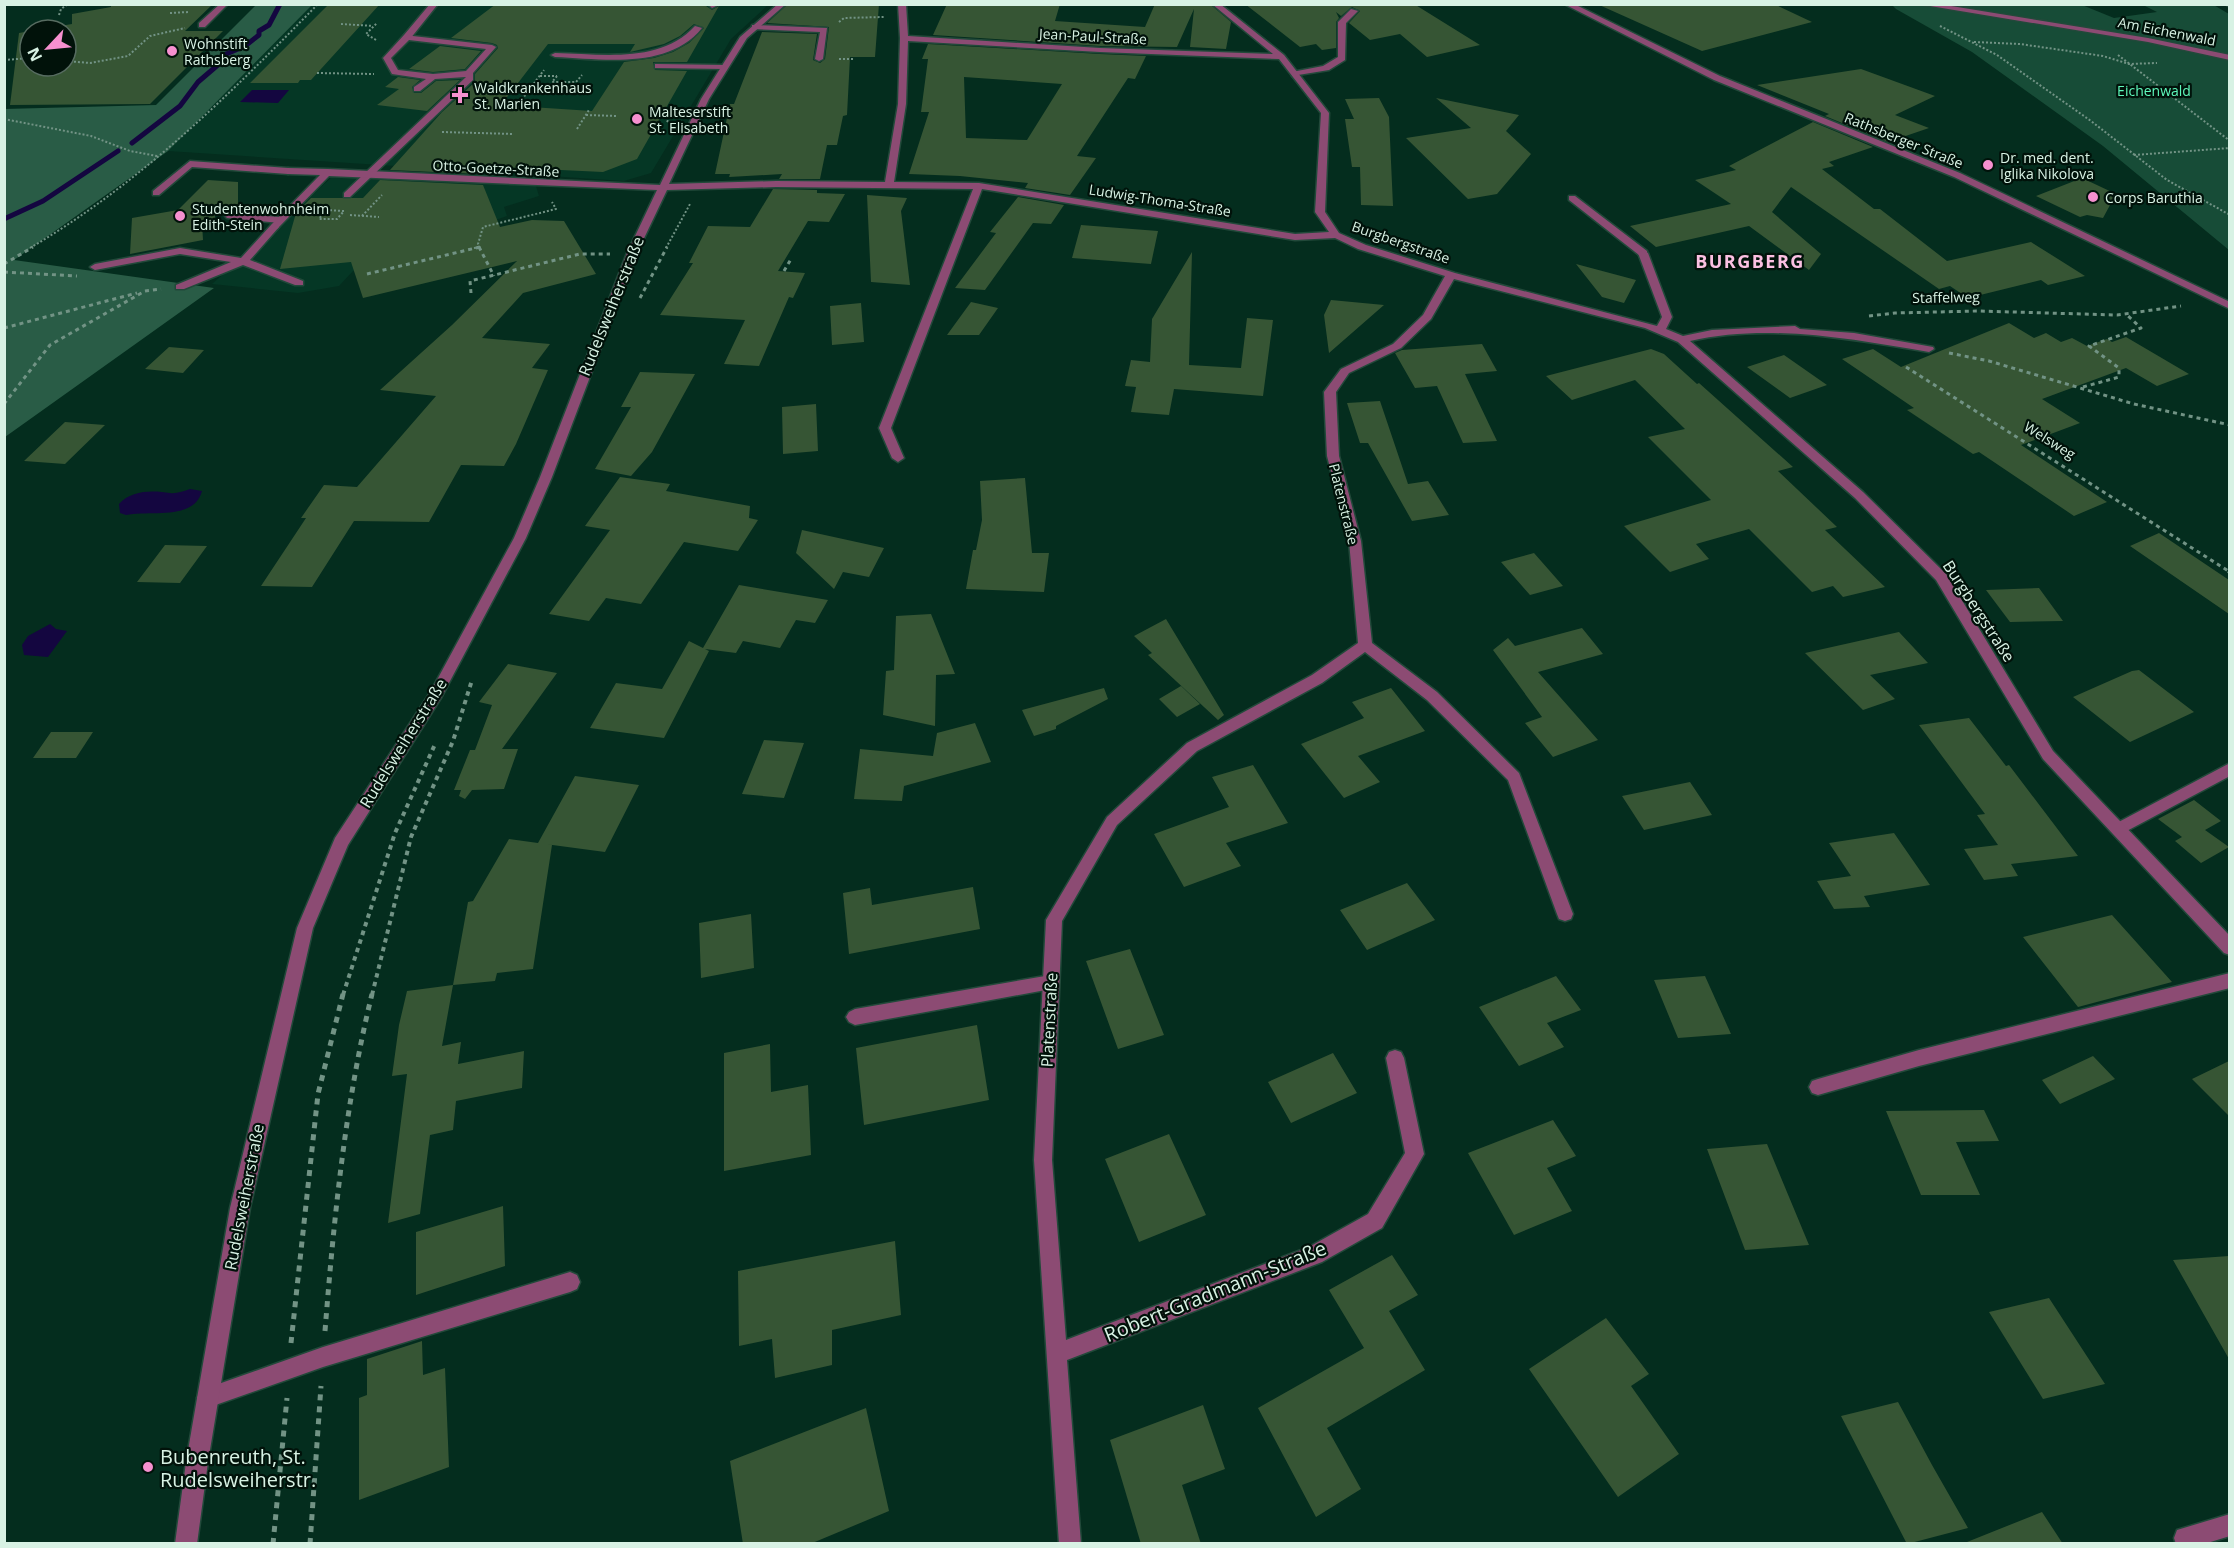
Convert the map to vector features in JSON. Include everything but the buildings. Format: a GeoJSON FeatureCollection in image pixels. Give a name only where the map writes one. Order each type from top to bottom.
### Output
{"type":"FeatureCollection","features":[{"type":"Feature","properties":{"kind":"street"},"geometry":{"type":"LineString","coordinates":[[202,25],[225,4]]}},
{"type":"Feature","properties":{"kind":"street"},"geometry":{"type":"LineString","coordinates":[[435,4],[387,58],[395,72],[433,76],[470,73]]}},
{"type":"Feature","properties":{"kind":"street","name":"Rudelsweiherstraße"},"geometry":{"type":"LineString","coordinates":[[186,1544],[207,1398],[240,1208],[305,928],[341,842],[436,694],[520,538],[546,477],[581,380],[632,253],[705,99],[744,38],[783,4]]}},
{"type":"Feature","properties":{"kind":"street"},"geometry":{"type":"LineString","coordinates":[[889,184],[902,104],[904,38],[902,4]]}},
{"type":"Feature","properties":{"kind":"street","name":"Burgbergstraße"},"geometry":{"type":"LineString","coordinates":[[1215,4],[1281,57],[1325,113],[1320,212],[1336,235],[1362,248],[1451,275],[1649,326],[1682,340],[1859,495],[1941,577],[2048,755],[2229,948]]}},
{"type":"Feature","properties":{"kind":"street","name":"Rathsberger Straße"},"geometry":{"type":"LineString","coordinates":[[1567,4],[1718,78],[1957,175],[2229,306]]}},
{"type":"Feature","properties":{"kind":"street","name":"Am Eichenwald"},"geometry":{"type":"LineString","coordinates":[[1921,4],[2088,30],[2229,58]]}},
{"type":"Feature","properties":{"kind":"street"},"geometry":{"type":"LineString","coordinates":[[1295,74],[1326,68],[1342,58],[1342,22],[1354,11]]}},
{"type":"Feature","properties":{"kind":"street"},"geometry":{"type":"LineString","coordinates":[[755,27],[824,30],[819,59]]}},
{"type":"Feature","properties":{"kind":"street"},"geometry":{"type":"LineString","coordinates":[[555,55],[640,56],[665,52],[693,37],[698,28]]}},
{"type":"Feature","properties":{"kind":"street"},"geometry":{"type":"LineString","coordinates":[[348,195],[470,78],[470,73],[492,47],[407,37]]}},
{"type":"Feature","properties":{"kind":"street","name":"Jean-Paul-Straße"},"geometry":{"type":"LineString","coordinates":[[904,38],[1100,50],[1281,57]]}},
{"type":"Feature","properties":{"kind":"street"},"geometry":{"type":"LineString","coordinates":[[658,66],[724,67]]}},
{"type":"Feature","properties":{"kind":"street"},"geometry":{"type":"LineString","coordinates":[[417,89],[433,76]]}},
{"type":"Feature","properties":{"kind":"street"},"geometry":{"type":"LineString","coordinates":[[156,193],[190,164]]}},
{"type":"Feature","properties":{"kind":"street","name":"Otto-Goetze-Straße"},"geometry":{"type":"LineString","coordinates":[[190,164],[542,184],[662,187]]}},
{"type":"Feature","properties":{"kind":"street"},"geometry":{"type":"LineString","coordinates":[[180,287],[243,261],[328,172]]}},
{"type":"Feature","properties":{"kind":"street","name":"Ludwig-Thoma-Straße"},"geometry":{"type":"LineString","coordinates":[[662,187],[889,184],[979,186],[1295,237],[1336,235]]}},
{"type":"Feature","properties":{"kind":"street"},"geometry":{"type":"LineString","coordinates":[[898,458],[885,428],[979,186]]}},
{"type":"Feature","properties":{"kind":"street"},"geometry":{"type":"LineString","coordinates":[[1572,198],[1643,253],[1667,317],[1660,331]]}},
{"type":"Feature","properties":{"kind":"street"},"geometry":{"type":"LineString","coordinates":[[230,216],[277,224]]}},
{"type":"Feature","properties":{"kind":"street"},"geometry":{"type":"LineString","coordinates":[[95,267],[180,251],[243,261],[299,283]]}},
{"type":"Feature","properties":{"kind":"street","name":"Platenstraße"},"geometry":{"type":"LineString","coordinates":[[1070,1544],[1043,1160],[1054,920],[1112,821],[1192,747],[1317,679],[1365,645],[1355,541],[1333,456],[1330,392],[1345,371],[1397,346],[1427,316],[1451,275]]}},
{"type":"Feature","properties":{"kind":"street"},"geometry":{"type":"LineString","coordinates":[[1787,331],[1820,323]]}},
{"type":"Feature","properties":{"kind":"street"},"geometry":{"type":"LineString","coordinates":[[1682,340],[1712,333],[1787,331],[1854,336],[1929,348]]}},
{"type":"Feature","properties":{"kind":"street"},"geometry":{"type":"LineString","coordinates":[[1365,645],[1432,696],[1514,777],[1565,914]]}},
{"type":"Feature","properties":{"kind":"street"},"geometry":{"type":"LineString","coordinates":[[2118,829],[2229,769]]}},
{"type":"Feature","properties":{"kind":"street"},"geometry":{"type":"LineString","coordinates":[[1818,1087],[1919,1058],[2229,980]]}},
{"type":"Feature","properties":{"kind":"street"},"geometry":{"type":"LineString","coordinates":[[855,1017],[1051,982]]}},
{"type":"Feature","properties":{"kind":"street","name":"Robert-Gradmann-Straße"},"geometry":{"type":"LineString","coordinates":[[1057,1354],[1315,1255],[1375,1221],[1415,1154],[1395,1058]]}},
{"type":"Feature","properties":{"kind":"street"},"geometry":{"type":"LineString","coordinates":[[207,1398],[323,1356],[570,1282]]}},
{"type":"Feature","properties":{"kind":"street"},"geometry":{"type":"LineString","coordinates":[[2185,1538],[2229,1525]]}},
{"type":"Feature","properties":{"kind":"path"},"geometry":{"type":"LineString","coordinates":[[59,15],[61,9],[68,4]]}},
{"type":"Feature","properties":{"kind":"path"},"geometry":{"type":"LineString","coordinates":[[4,264],[90,211],[159,156],[233,91],[318,4]]}},
{"type":"Feature","properties":{"kind":"path"},"geometry":{"type":"LineString","coordinates":[[839,23],[844,18],[903,15]]}},
{"type":"Feature","properties":{"kind":"path"},"geometry":{"type":"LineString","coordinates":[[1932,22],[1997,56],[2078,112],[2168,180],[2229,216]]}},
{"type":"Feature","properties":{"kind":"path"},"geometry":{"type":"LineString","coordinates":[[78,62],[90,63],[128,56],[150,36],[185,28],[192,23]]}},
{"type":"Feature","properties":{"kind":"path"},"geometry":{"type":"LineString","coordinates":[[341,24],[374,26]]}},
{"type":"Feature","properties":{"kind":"path"},"geometry":{"type":"LineString","coordinates":[[2088,30],[2229,141]]}},
{"type":"Feature","properties":{"kind":"path"},"geometry":{"type":"LineString","coordinates":[[1970,42],[2020,44],[2103,56],[2129,64]]}},
{"type":"Feature","properties":{"kind":"path"},"geometry":{"type":"LineString","coordinates":[[837,50],[836,60],[854,59]]}},
{"type":"Feature","properties":{"kind":"path"},"geometry":{"type":"LineString","coordinates":[[503,102],[520,102],[555,55]]}},
{"type":"Feature","properties":{"kind":"path"},"geometry":{"type":"LineString","coordinates":[[317,73],[395,72]]}},
{"type":"Feature","properties":{"kind":"path"},"geometry":{"type":"LineString","coordinates":[[577,129],[589,110]]}},
{"type":"Feature","properties":{"kind":"path"},"geometry":{"type":"LineString","coordinates":[[586,115],[617,116]]}},
{"type":"Feature","properties":{"kind":"path"},"geometry":{"type":"LineString","coordinates":[[4,119],[91,136],[147,156],[159,156],[190,164]]}},
{"type":"Feature","properties":{"kind":"path"},"geometry":{"type":"LineString","coordinates":[[415,131],[514,134]]}},
{"type":"Feature","properties":{"kind":"path"},"geometry":{"type":"LineString","coordinates":[[2133,155],[2229,148]]}},
{"type":"Feature","properties":{"kind":"path"},"geometry":{"type":"LineString","coordinates":[[494,276],[478,244],[483,227],[556,209],[542,184]]}},
{"type":"Feature","properties":{"kind":"path"},"geometry":{"type":"LineString","coordinates":[[326,210],[344,211],[340,214],[337,219],[319,219],[326,210]]}},
{"type":"Feature","properties":{"kind":"path"},"geometry":{"type":"LineString","coordinates":[[340,214],[379,217]]}},
{"type":"Feature","properties":{"kind":"path"},"geometry":{"type":"LineString","coordinates":[[367,274],[480,247]]}},
{"type":"Feature","properties":{"kind":"path"},"geometry":{"type":"LineString","coordinates":[[471,293],[470,281],[580,254],[632,253]]}},
{"type":"Feature","properties":{"kind":"path"},"geometry":{"type":"LineString","coordinates":[[784,272],[791,259]]}},
{"type":"Feature","properties":{"kind":"path"},"geometry":{"type":"LineString","coordinates":[[4,272],[84,276]]}},
{"type":"Feature","properties":{"kind":"path"},"geometry":{"type":"LineString","coordinates":[[4,328],[145,291],[180,287]]}},
{"type":"Feature","properties":{"kind":"path"},"geometry":{"type":"LineString","coordinates":[[4,404],[50,345],[145,291]]}},
{"type":"Feature","properties":{"kind":"path","name":"Staffelweg"},"geometry":{"type":"LineString","coordinates":[[1820,323],[1894,313],[2126,314],[2198,303],[2211,298]]}},
{"type":"Feature","properties":{"kind":"path"},"geometry":{"type":"LineString","coordinates":[[2083,387],[2119,377],[2119,368],[2089,346],[2141,328],[2126,314]]}},
{"type":"Feature","properties":{"kind":"path"},"geometry":{"type":"LineString","coordinates":[[1929,348],[1989,361],[2134,404],[2229,425]]}},
{"type":"Feature","properties":{"kind":"path","name":"Welsweg"},"geometry":{"type":"LineString","coordinates":[[1902,365],[2229,572]]}},
{"type":"Feature","properties":{"kind":"path"},"geometry":{"type":"LineString","coordinates":[[310,1544],[333,1231],[361,1040],[411,837],[453,741],[474,674]]}},
{"type":"Feature","properties":{"kind":"path"},"geometry":{"type":"LineString","coordinates":[[273,1544],[290,1368],[292,1322],[318,1094],[343,995],[396,833],[437,740]]}},
{"type":"Feature","properties":{"kind":"shaded area"},"geometry":{"type":"Polygon","coordinates":[[[256,5],[312,5],[168,151],[14,260],[214,288],[5,437],[4,109],[156,105],[256,5]]]}},
{"type":"Feature","properties":{"kind":"shaded area","name":"Waldkrankenhaus St. Marien"},"geometry":{"type":"Polygon","coordinates":[[[312,5],[768,5],[731,39],[651,173],[624,181],[168,151],[312,5]]]}},
{"type":"Feature","properties":{"kind":"shaded area"},"geometry":{"type":"Polygon","coordinates":[[[252,90],[289,90],[278,103],[240,102],[252,90]]]}},
{"type":"Feature","properties":{"kind":"shaded area"},"geometry":{"type":"Polygon","coordinates":[[[332,177],[536,186],[539,196],[504,207],[507,216],[353,271],[339,286],[298,293],[212,284],[332,177]]]}},
{"type":"Feature","properties":{"kind":"shaded area"},"geometry":{"type":"Polygon","coordinates":[[[190,489],[202,491],[190,507],[170,512],[126,515],[120,513],[119,504],[130,496],[150,491],[175,493],[190,489]]]}},
{"type":"Feature","properties":{"kind":"shaded area"},"geometry":{"type":"Polygon","coordinates":[[[50,624],[56,629],[67,631],[48,657],[24,655],[22,645],[28,636],[50,624]]]}},
{"type":"Feature","properties":{"kind":"green space","name":"Eichenwald"},"geometry":{"type":"Polygon","coordinates":[[[2212,4],[2229,14],[2229,250],[2103,146],[1972,52],[1892,5],[2082,5],[2114,18],[2157,12],[2143,5],[2212,4]]]}},
{"type":"Feature","properties":{"kind":"waterway"},"geometry":{"type":"LineString","coordinates":[[132,143],[180,106],[198,82],[226,58],[224,55],[245,46],[259,35],[259,31],[269,25],[280,4]]}},
{"type":"Feature","properties":{"kind":"waterway"},"geometry":{"type":"LineString","coordinates":[[4,219],[43,201],[118,151]]}},
{"type":"Feature","properties":{"kind":"place","name":"Wohnstift Rathsberg"},"geometry":{"type":"Point","coordinates":[172,51]}},
{"type":"Feature","properties":{"kind":"place","name":"Waldkrankenhaus St. Marien"},"geometry":{"type":"Point","coordinates":[460,95]}},
{"type":"Feature","properties":{"kind":"place","name":"Malteserstift St. Elisabeth"},"geometry":{"type":"Point","coordinates":[637,119]}},
{"type":"Feature","properties":{"kind":"place","name":"Dr. med. dent. Iglika Nikolova"},"geometry":{"type":"Point","coordinates":[1988,165]}},
{"type":"Feature","properties":{"kind":"place","name":"Corps Baruthia"},"geometry":{"type":"Point","coordinates":[2093,197]}},
{"type":"Feature","properties":{"kind":"place","name":"Studentenwohnheim Edith-Stein"},"geometry":{"type":"Point","coordinates":[180,216]}},
{"type":"Feature","properties":{"kind":"place","name":"Bubenreuth, St. Rudelsweiherstr."},"geometry":{"type":"Point","coordinates":[148,1467]}},
{"type":"Feature","properties":{"kind":"district","name":"BURGBERG"},"geometry":{"type":"Point","coordinates":[1750,261]}}]}
